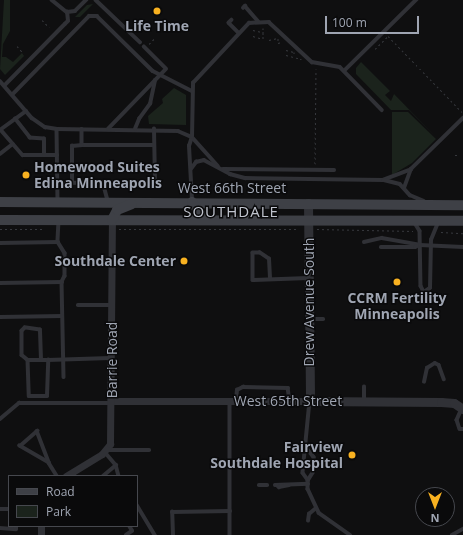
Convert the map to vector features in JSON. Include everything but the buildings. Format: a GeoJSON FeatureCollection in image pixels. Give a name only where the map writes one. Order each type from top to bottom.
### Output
{"type":"FeatureCollection","features":[{"type":"Feature","properties":{"kind":"main road","name":"West 66th Street"},"geometry":{"type":"LineString","coordinates":[[0,202],[192,202],[463,205]]}},
{"type":"Feature","properties":{"kind":"main road"},"geometry":{"type":"LineString","coordinates":[[112,220],[114,214],[122,207],[141,202]]}},
{"type":"Feature","properties":{"kind":"main road"},"geometry":{"type":"LineString","coordinates":[[192,202],[205,220]]}},
{"type":"Feature","properties":{"kind":"main road"},"geometry":{"type":"LineString","coordinates":[[0,220],[463,221]]}},
{"type":"Feature","properties":{"kind":"street","name":"Drew Avenue South"},"geometry":{"type":"LineString","coordinates":[[308,203],[310,401]]}},
{"type":"Feature","properties":{"kind":"street","name":"Barrie Road"},"geometry":{"type":"LineString","coordinates":[[106,451],[112,437],[112,220]]}},
{"type":"Feature","properties":{"kind":"street","name":"West 65th Street"},"geometry":{"type":"LineString","coordinates":[[112,402],[447,402],[463,408]]}},
{"type":"Feature","properties":{"kind":"street"},"geometry":{"type":"LineString","coordinates":[[68,475],[106,451]]}},
{"type":"Feature","properties":{"kind":"lane"},"geometry":{"type":"LineString","coordinates":[[4,86],[68,21],[67,12],[52,0]]}},
{"type":"Feature","properties":{"kind":"lane"},"geometry":{"type":"LineString","coordinates":[[67,12],[75,11],[86,0]]}},
{"type":"Feature","properties":{"kind":"lane"},"geometry":{"type":"LineString","coordinates":[[96,0],[140,42]]}},
{"type":"Feature","properties":{"kind":"lane"},"geometry":{"type":"LineString","coordinates":[[345,70],[416,0]]}},
{"type":"Feature","properties":{"kind":"lane"},"geometry":{"type":"LineString","coordinates":[[243,8],[245,6],[258,21]]}},
{"type":"Feature","properties":{"kind":"lane"},"geometry":{"type":"LineString","coordinates":[[12,95],[90,16],[97,16],[153,71],[192,91]]}},
{"type":"Feature","properties":{"kind":"lane"},"geometry":{"type":"LineString","coordinates":[[232,20],[229,23],[240,33]]}},
{"type":"Feature","properties":{"kind":"lane"},"geometry":{"type":"LineString","coordinates":[[192,202],[189,146],[192,137],[192,91],[195,79],[250,23],[258,21],[272,24],[312,62],[335,65],[345,70],[382,110]]}},
{"type":"Feature","properties":{"kind":"lane"},"geometry":{"type":"LineString","coordinates":[[108,129],[166,69],[144,47]]}},
{"type":"Feature","properties":{"kind":"lane"},"geometry":{"type":"LineString","coordinates":[[135,129],[139,119],[150,104],[155,80]]}},
{"type":"Feature","properties":{"kind":"lane"},"geometry":{"type":"LineString","coordinates":[[0,81],[39,124],[58,129],[154,129],[178,131],[192,137],[220,168],[334,170]]}},
{"type":"Feature","properties":{"kind":"lane"},"geometry":{"type":"LineString","coordinates":[[26,111],[0,130],[23,155],[57,155]]}},
{"type":"Feature","properties":{"kind":"lane"},"geometry":{"type":"LineString","coordinates":[[383,180],[411,168],[463,118]]}},
{"type":"Feature","properties":{"kind":"lane"},"geometry":{"type":"LineString","coordinates":[[15,119],[30,138],[44,139],[44,155]]}},
{"type":"Feature","properties":{"kind":"lane"},"geometry":{"type":"LineString","coordinates":[[58,129],[58,202]]}},
{"type":"Feature","properties":{"kind":"lane"},"geometry":{"type":"LineString","coordinates":[[82,129],[82,145]]}},
{"type":"Feature","properties":{"kind":"lane"},"geometry":{"type":"LineString","coordinates":[[58,183],[156,182],[154,129]]}},
{"type":"Feature","properties":{"kind":"lane"},"geometry":{"type":"LineString","coordinates":[[0,154],[13,144]]}},
{"type":"Feature","properties":{"kind":"lane"},"geometry":{"type":"LineString","coordinates":[[72,182],[72,146],[154,145]]}},
{"type":"Feature","properties":{"kind":"lane"},"geometry":{"type":"LineString","coordinates":[[191,169],[196,162],[204,160],[245,178],[383,180],[404,188],[410,195],[432,204]]}},
{"type":"Feature","properties":{"kind":"lane"},"geometry":{"type":"LineString","coordinates":[[404,188],[411,168]]}},
{"type":"Feature","properties":{"kind":"lane"},"geometry":{"type":"LineString","coordinates":[[103,182],[109,202]]}},
{"type":"Feature","properties":{"kind":"lane"},"geometry":{"type":"LineString","coordinates":[[59,219],[58,242],[65,252],[65,276],[62,282],[64,377]]}},
{"type":"Feature","properties":{"kind":"lane"},"geometry":{"type":"LineString","coordinates":[[414,221],[420,231],[421,286],[424,292],[430,288],[430,245],[433,232],[440,221]]}},
{"type":"Feature","properties":{"kind":"lane"},"geometry":{"type":"LineString","coordinates":[[364,242],[382,238],[420,245],[463,247]]}},
{"type":"Feature","properties":{"kind":"lane"},"geometry":{"type":"LineString","coordinates":[[0,243],[58,242]]}},
{"type":"Feature","properties":{"kind":"lane"},"geometry":{"type":"LineString","coordinates":[[381,247],[415,247],[420,245]]}},
{"type":"Feature","properties":{"kind":"lane"},"geometry":{"type":"LineString","coordinates":[[270,278],[269,259],[255,252],[253,253],[253,280],[270,278],[309,278]]}},
{"type":"Feature","properties":{"kind":"lane"},"geometry":{"type":"LineString","coordinates":[[0,283],[62,282]]}},
{"type":"Feature","properties":{"kind":"lane"},"geometry":{"type":"LineString","coordinates":[[78,305],[112,305]]}},
{"type":"Feature","properties":{"kind":"lane"},"geometry":{"type":"LineString","coordinates":[[0,317],[62,316]]}},
{"type":"Feature","properties":{"kind":"lane"},"geometry":{"type":"LineString","coordinates":[[309,319],[323,319]]}},
{"type":"Feature","properties":{"kind":"lane"},"geometry":{"type":"LineString","coordinates":[[41,360],[40,330],[37,327],[25,328],[22,331],[22,355],[28,360],[41,360],[48,360],[112,358]]}},
{"type":"Feature","properties":{"kind":"lane"},"geometry":{"type":"LineString","coordinates":[[28,360],[29,396],[47,396],[48,360]]}},
{"type":"Feature","properties":{"kind":"lane"},"geometry":{"type":"LineString","coordinates":[[424,382],[427,368],[435,363],[439,365],[444,379]]}},
{"type":"Feature","properties":{"kind":"lane"},"geometry":{"type":"LineString","coordinates":[[364,387],[364,401]]}},
{"type":"Feature","properties":{"kind":"lane"},"geometry":{"type":"LineString","coordinates":[[230,535],[233,402],[238,388],[288,388],[290,402]]}},
{"type":"Feature","properties":{"kind":"lane"},"geometry":{"type":"LineString","coordinates":[[310,401],[305,446],[304,473],[315,509],[323,518],[350,535]]}},
{"type":"Feature","properties":{"kind":"lane"},"geometry":{"type":"LineString","coordinates":[[0,419],[22,402],[112,402]]}},
{"type":"Feature","properties":{"kind":"lane"},"geometry":{"type":"LineString","coordinates":[[463,408],[457,420],[463,432]]}},
{"type":"Feature","properties":{"kind":"lane"},"geometry":{"type":"LineString","coordinates":[[49,463],[20,446],[37,431],[49,463],[56,475]]}},
{"type":"Feature","properties":{"kind":"lane"},"geometry":{"type":"LineString","coordinates":[[305,446],[314,457],[314,463]]}},
{"type":"Feature","properties":{"kind":"lane"},"geometry":{"type":"LineString","coordinates":[[106,451],[149,450]]}},
{"type":"Feature","properties":{"kind":"lane"},"geometry":{"type":"LineString","coordinates":[[106,451],[116,465],[119,475]]}},
{"type":"Feature","properties":{"kind":"lane"},"geometry":{"type":"LineString","coordinates":[[104,475],[116,465]]}},
{"type":"Feature","properties":{"kind":"lane"},"geometry":{"type":"LineString","coordinates":[[308,482],[314,472]]}},
{"type":"Feature","properties":{"kind":"lane"},"geometry":{"type":"LineString","coordinates":[[276,485],[289,485],[308,482]]}},
{"type":"Feature","properties":{"kind":"lane"},"geometry":{"type":"LineString","coordinates":[[260,485],[266,485]]}},
{"type":"Feature","properties":{"kind":"lane"},"geometry":{"type":"LineString","coordinates":[[138,507],[155,535]]}},
{"type":"Feature","properties":{"kind":"lane"},"geometry":{"type":"LineString","coordinates":[[308,522],[309,514],[315,509]]}},
{"type":"Feature","properties":{"kind":"lane"},"geometry":{"type":"LineString","coordinates":[[173,535],[172,512],[230,511]]}},
{"type":"Feature","properties":{"kind":"lane"},"geometry":{"type":"LineString","coordinates":[[0,528],[16,529],[16,527]]}},
{"type":"Feature","properties":{"kind":"lane"},"geometry":{"type":"LineString","coordinates":[[126,535],[132,531],[130,527]]}},
{"type":"Feature","properties":{"kind":"lane"},"geometry":{"type":"LineString","coordinates":[[452,535],[463,529]]}},
{"type":"Feature","properties":{"kind":"path"},"geometry":{"type":"LineString","coordinates":[[42,20],[49,27]]}},
{"type":"Feature","properties":{"kind":"path"},"geometry":{"type":"LineString","coordinates":[[253,36],[263,39],[263,28]]}},
{"type":"Feature","properties":{"kind":"path"},"geometry":{"type":"LineString","coordinates":[[253,30],[263,32]]}},
{"type":"Feature","properties":{"kind":"path"},"geometry":{"type":"LineString","coordinates":[[375,49],[388,36],[462,112]]}},
{"type":"Feature","properties":{"kind":"path"},"geometry":{"type":"LineString","coordinates":[[149,44],[155,38]]}},
{"type":"Feature","properties":{"kind":"path"},"geometry":{"type":"LineString","coordinates":[[269,40],[278,38],[278,43],[286,42]]}},
{"type":"Feature","properties":{"kind":"path"},"geometry":{"type":"LineString","coordinates":[[17,46],[23,53]]}},
{"type":"Feature","properties":{"kind":"path"},"geometry":{"type":"LineString","coordinates":[[286,50],[294,52],[294,57]]}},
{"type":"Feature","properties":{"kind":"path"},"geometry":{"type":"LineString","coordinates":[[286,55],[302,59]]}},
{"type":"Feature","properties":{"kind":"path"},"geometry":{"type":"LineString","coordinates":[[312,170],[316,162],[316,69]]}},
{"type":"Feature","properties":{"kind":"path"},"geometry":{"type":"LineString","coordinates":[[118,229],[301,229]]}},
{"type":"Feature","properties":{"kind":"path"},"geometry":{"type":"LineString","coordinates":[[316,229],[420,231]]}},
{"type":"Feature","properties":{"kind":"path"},"geometry":{"type":"LineString","coordinates":[[433,232],[463,232]]}},
{"type":"Feature","properties":{"kind":"green space"},"geometry":{"type":"Polygon","coordinates":[[[4,0],[10,0],[10,31],[3,44],[2,57],[6,57],[13,62],[22,53],[24,56],[5,75],[0,69],[4,0]]]}},
{"type":"Feature","properties":{"kind":"green space"},"geometry":{"type":"Polygon","coordinates":[[[93,4],[80,17],[75,17],[87,5],[93,4]]]}},
{"type":"Feature","properties":{"kind":"green space"},"geometry":{"type":"Polygon","coordinates":[[[361,62],[390,91],[385,95],[391,101],[394,94],[437,138],[409,110],[391,110],[356,74],[356,68],[361,62]]]}},
{"type":"Feature","properties":{"kind":"green space"},"geometry":{"type":"Polygon","coordinates":[[[174,88],[186,95],[186,125],[149,124],[148,116],[163,103],[162,99],[174,88]]]}},
{"type":"Feature","properties":{"kind":"green space"},"geometry":{"type":"Polygon","coordinates":[[[392,112],[408,112],[436,139],[412,163],[392,175],[392,112]]]}},
{"type":"Feature","properties":{"kind":"place","name":"Life Time"},"geometry":{"type":"Point","coordinates":[157,11]}},
{"type":"Feature","properties":{"kind":"place","name":"Homewood Suites Edina Minneapolis"},"geometry":{"type":"Point","coordinates":[26,175]}},
{"type":"Feature","properties":{"kind":"place","name":"Southdale Center"},"geometry":{"type":"Point","coordinates":[184,261]}},
{"type":"Feature","properties":{"kind":"place","name":"CCRM Fertility Minneapolis"},"geometry":{"type":"Point","coordinates":[397,282]}},
{"type":"Feature","properties":{"kind":"place","name":"Fairview Southdale Hospital"},"geometry":{"type":"Point","coordinates":[352,455]}},
{"type":"Feature","properties":{"kind":"district","name":"SOUTHDALE"},"geometry":{"type":"Point","coordinates":[231,212]}}]}
